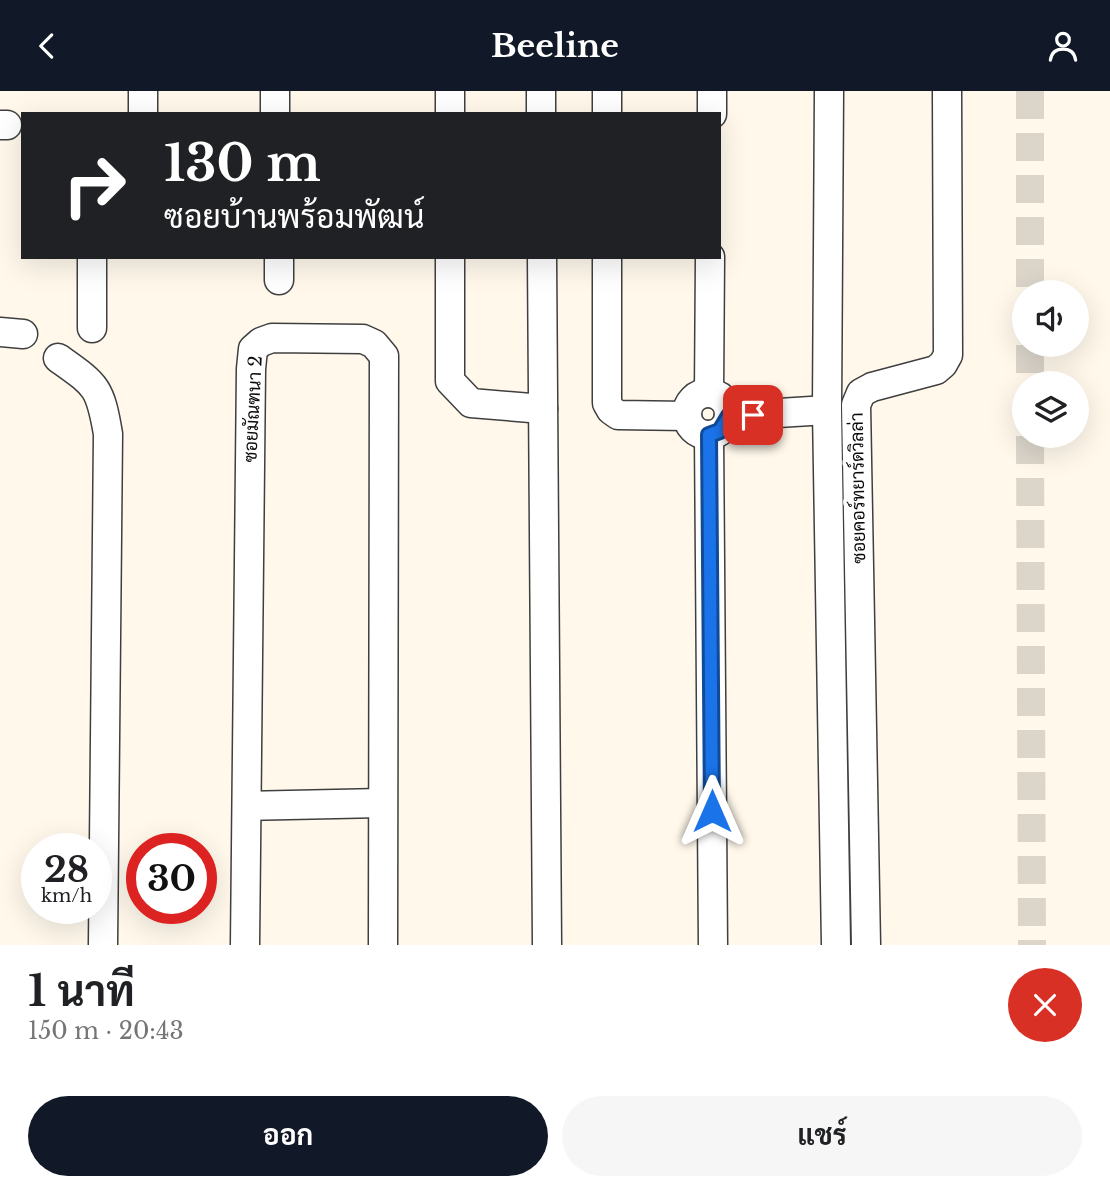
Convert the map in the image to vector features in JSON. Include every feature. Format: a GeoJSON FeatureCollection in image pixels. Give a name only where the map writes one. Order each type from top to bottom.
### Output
{"type":"FeatureCollection","features":[{"type":"Feature","properties":{"kind":"street"},"geometry":{"type":"LineString","coordinates":[[143,91],[144,112]]}},
{"type":"Feature","properties":{"kind":"street"},"geometry":{"type":"LineString","coordinates":[[275,91],[275,112]]}},
{"type":"Feature","properties":{"kind":"street"},"geometry":{"type":"LineString","coordinates":[[450,91],[450,112]]}},
{"type":"Feature","properties":{"kind":"street"},"geometry":{"type":"LineString","coordinates":[[541,91],[541,112]]}},
{"type":"Feature","properties":{"kind":"street"},"geometry":{"type":"LineString","coordinates":[[607,91],[607,112]]}},
{"type":"Feature","properties":{"kind":"street"},"geometry":{"type":"LineString","coordinates":[[712,91],[712,112]]}},
{"type":"Feature","properties":{"kind":"street"},"geometry":{"type":"LineString","coordinates":[[829,91],[827,410],[836,945]]}},
{"type":"Feature","properties":{"kind":"street","name":"ซอยคอร์ทยาร์ดวิลล่า"},"geometry":{"type":"LineString","coordinates":[[866,945],[856,405],[861,393],[872,387],[936,370],[948,355],[947,91]]}},
{"type":"Feature","properties":{"kind":"street"},"geometry":{"type":"LineString","coordinates":[[92,259],[92,328]]}},
{"type":"Feature","properties":{"kind":"street"},"geometry":{"type":"LineString","coordinates":[[450,259],[450,381],[471,403],[542,409]]}},
{"type":"Feature","properties":{"kind":"street"},"geometry":{"type":"LineString","coordinates":[[542,259],[547,945]]}},
{"type":"Feature","properties":{"kind":"street"},"geometry":{"type":"LineString","coordinates":[[607,259],[607,403],[618,415],[687,416]]}},
{"type":"Feature","properties":{"kind":"street"},"geometry":{"type":"LineString","coordinates":[[709,393],[710,259]]}},
{"type":"Feature","properties":{"kind":"street","name":"ซอยมัณฑนา 2"},"geometry":{"type":"LineString","coordinates":[[245,945],[251,369],[253,349],[272,338],[363,339],[374,344],[384,356],[383,945]]}},
{"type":"Feature","properties":{"kind":"street"},"geometry":{"type":"LineString","coordinates":[[58,358],[92,382],[99,393],[108,434],[103,945]]}},
{"type":"Feature","properties":{"kind":"street"},"geometry":{"type":"LineString","coordinates":[[713,945],[719,426],[726,403],[709,393],[696,397],[688,409],[687,416],[692,428],[703,435],[719,426],[827,410]]}},
{"type":"Feature","properties":{"kind":"street"},"geometry":{"type":"LineString","coordinates":[[247,806],[382,803]]}},
{"type":"Feature","properties":{"kind":"tunnel"},"geometry":{"type":"LineString","coordinates":[[1030,91],[1030,280]]}},
{"type":"Feature","properties":{"kind":"tunnel"},"geometry":{"type":"LineString","coordinates":[[1030,357],[1030,371]]}},
{"type":"Feature","properties":{"kind":"tunnel"},"geometry":{"type":"LineString","coordinates":[[1030,448],[1032,945]]}},
{"type":"Feature","properties":{"kind":"route"},"geometry":{"type":"LineString","coordinates":[[712,811],[709,435],[720,431],[729,416],[753,415]]}}]}
